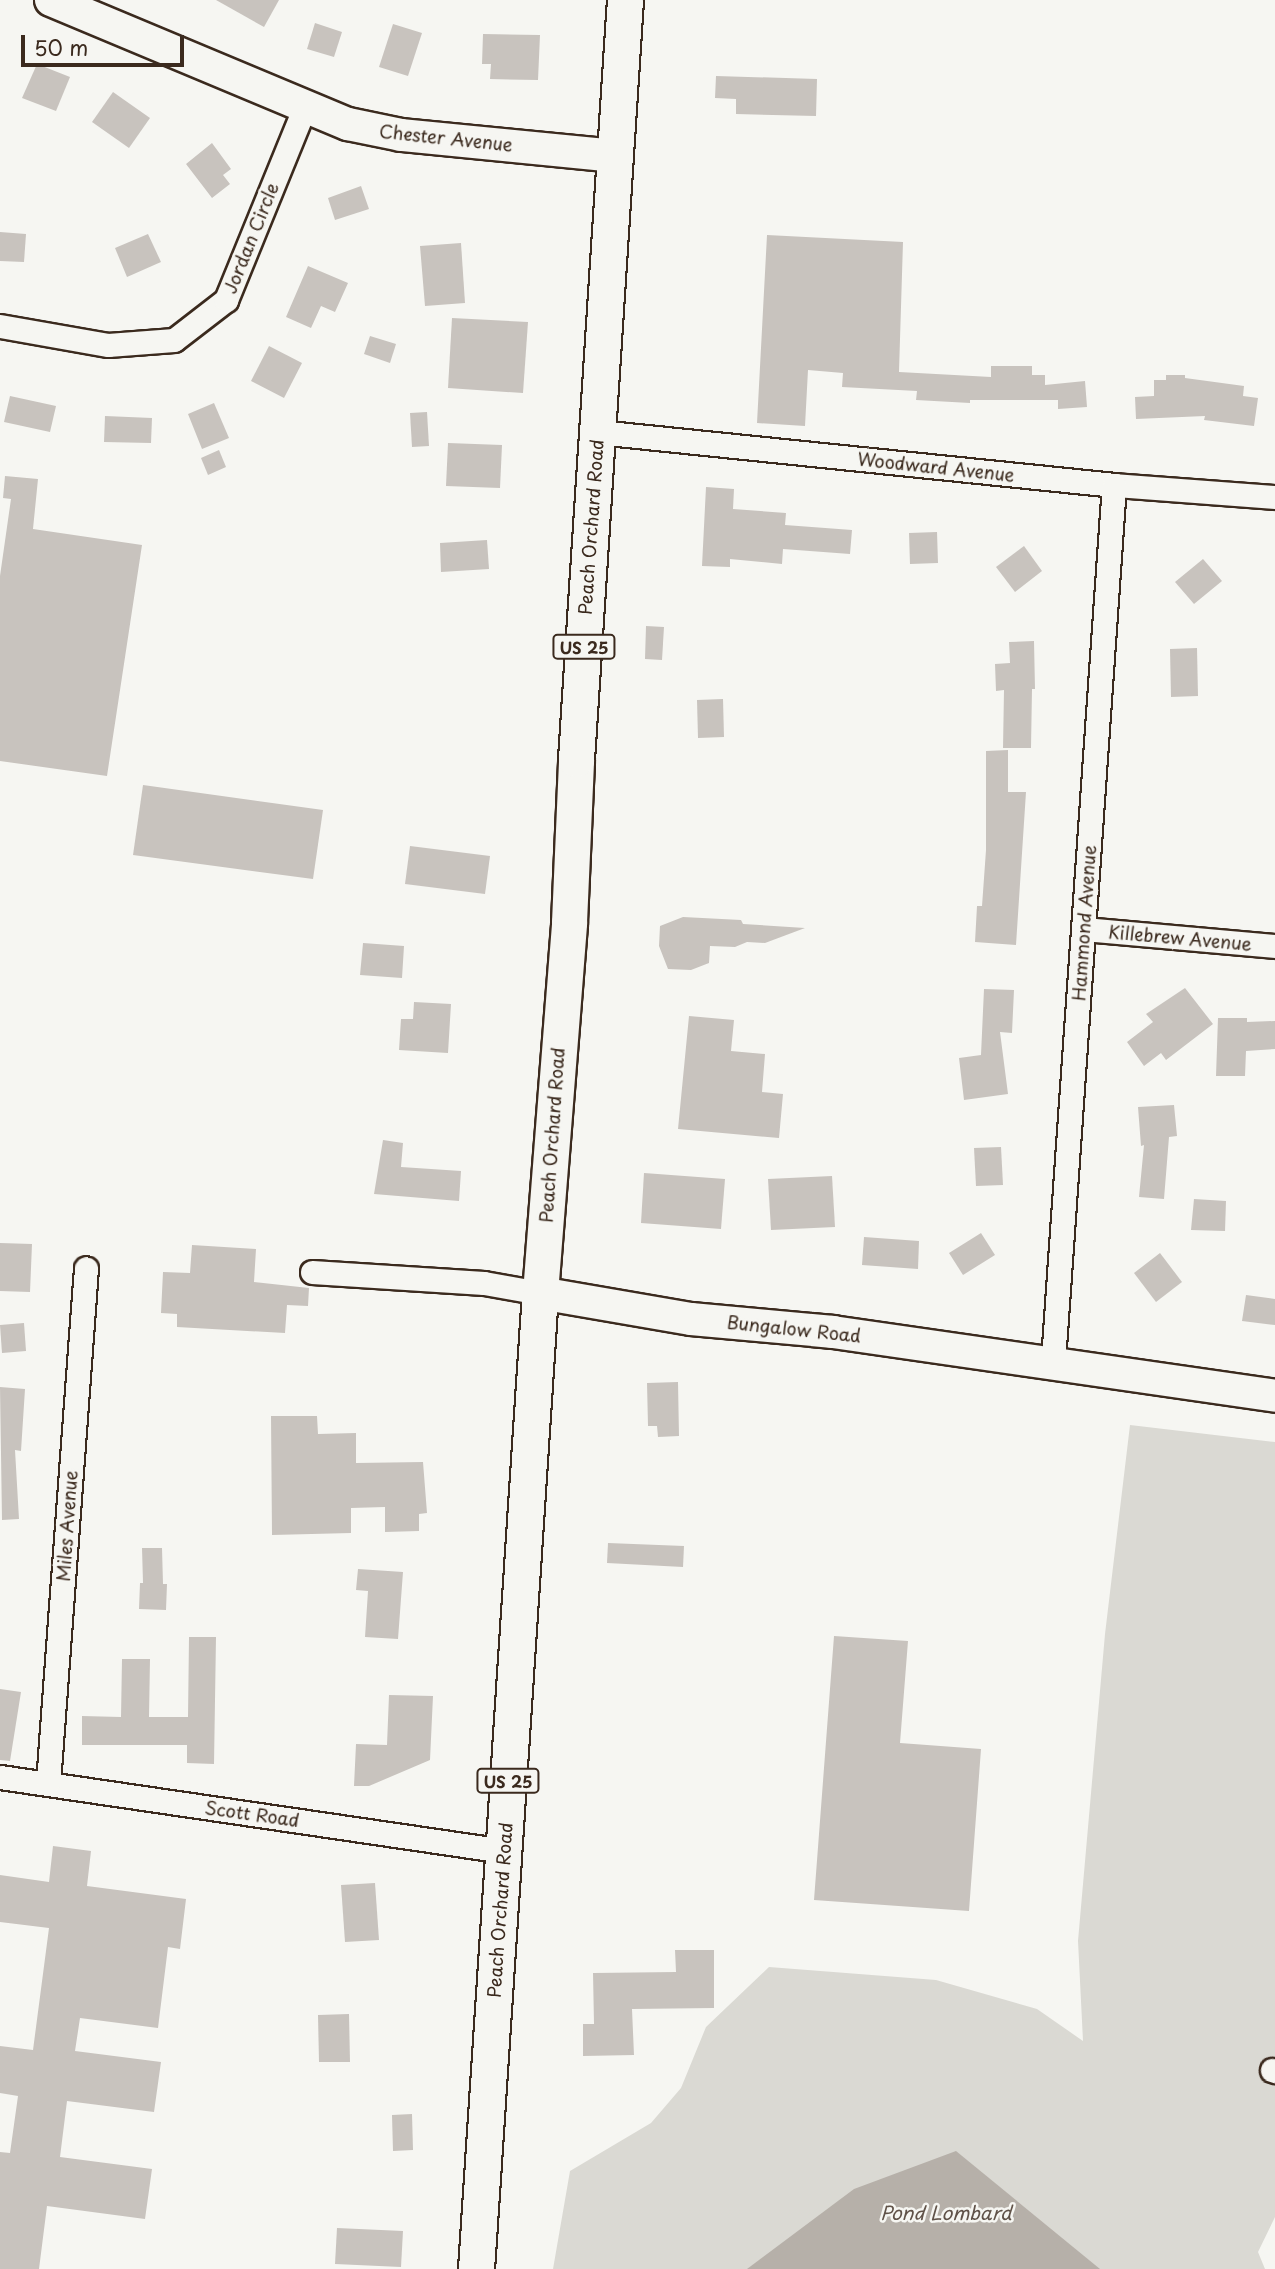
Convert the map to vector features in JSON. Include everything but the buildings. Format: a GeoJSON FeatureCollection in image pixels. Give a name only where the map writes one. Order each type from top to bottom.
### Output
{"type":"FeatureCollection","features":[{"type":"Feature","properties":{"kind":"main road","name":"Peach Orchard Road"},"geometry":{"type":"LineString","coordinates":[[476,2269],[540,1293],[569,922],[576,759],[625,0]]}},
{"type":"Feature","properties":{"kind":"street","name":"Chester Avenue"},"geometry":{"type":"LineString","coordinates":[[51,0],[304,109],[348,124],[401,135],[615,156]]}},
{"type":"Feature","properties":{"kind":"street","name":"Jordan Circle"},"geometry":{"type":"LineString","coordinates":[[0,326],[108,345],[174,340],[226,300],[304,109]]}},
{"type":"Feature","properties":{"kind":"street","name":"Woodward Avenue"},"geometry":{"type":"LineString","coordinates":[[598,432],[1114,485],[1275,497]]}},
{"type":"Feature","properties":{"kind":"street","name":"Hammond Avenue"},"geometry":{"type":"LineString","coordinates":[[1053,1362],[1114,485]]}},
{"type":"Feature","properties":{"kind":"street","name":"Killebrew Avenue"},"geometry":{"type":"LineString","coordinates":[[1084,929],[1275,946]]}},
{"type":"Feature","properties":{"kind":"street","name":"Miles Avenue"},"geometry":{"type":"LineString","coordinates":[[48,1783],[86,1268]]}},
{"type":"Feature","properties":{"kind":"street","name":"Bungalow Road"},"geometry":{"type":"LineString","coordinates":[[312,1272],[484,1283],[691,1318],[833,1332],[1275,1396]]}},
{"type":"Feature","properties":{"kind":"street","name":"Scott Road"},"geometry":{"type":"LineString","coordinates":[[0,1777],[503,1851]]}},
{"type":"Feature","properties":{"kind":"shaded area"},"geometry":{"type":"Polygon","coordinates":[[[1130,1425],[1275,1442],[1275,2217],[1258,2252],[1265,2269],[553,2269],[570,2171],[651,2123],[681,2088],[706,2027],[769,1967],[936,1980],[1037,2009],[1083,2041],[1078,1941],[1105,1634],[1130,1425]]]}},
{"type":"Feature","properties":{"kind":"water","name":"Pond Lombard"},"geometry":{"type":"Polygon","coordinates":[[[956,2151],[1100,2269],[747,2269],[854,2189],[956,2151]]]}}]}
